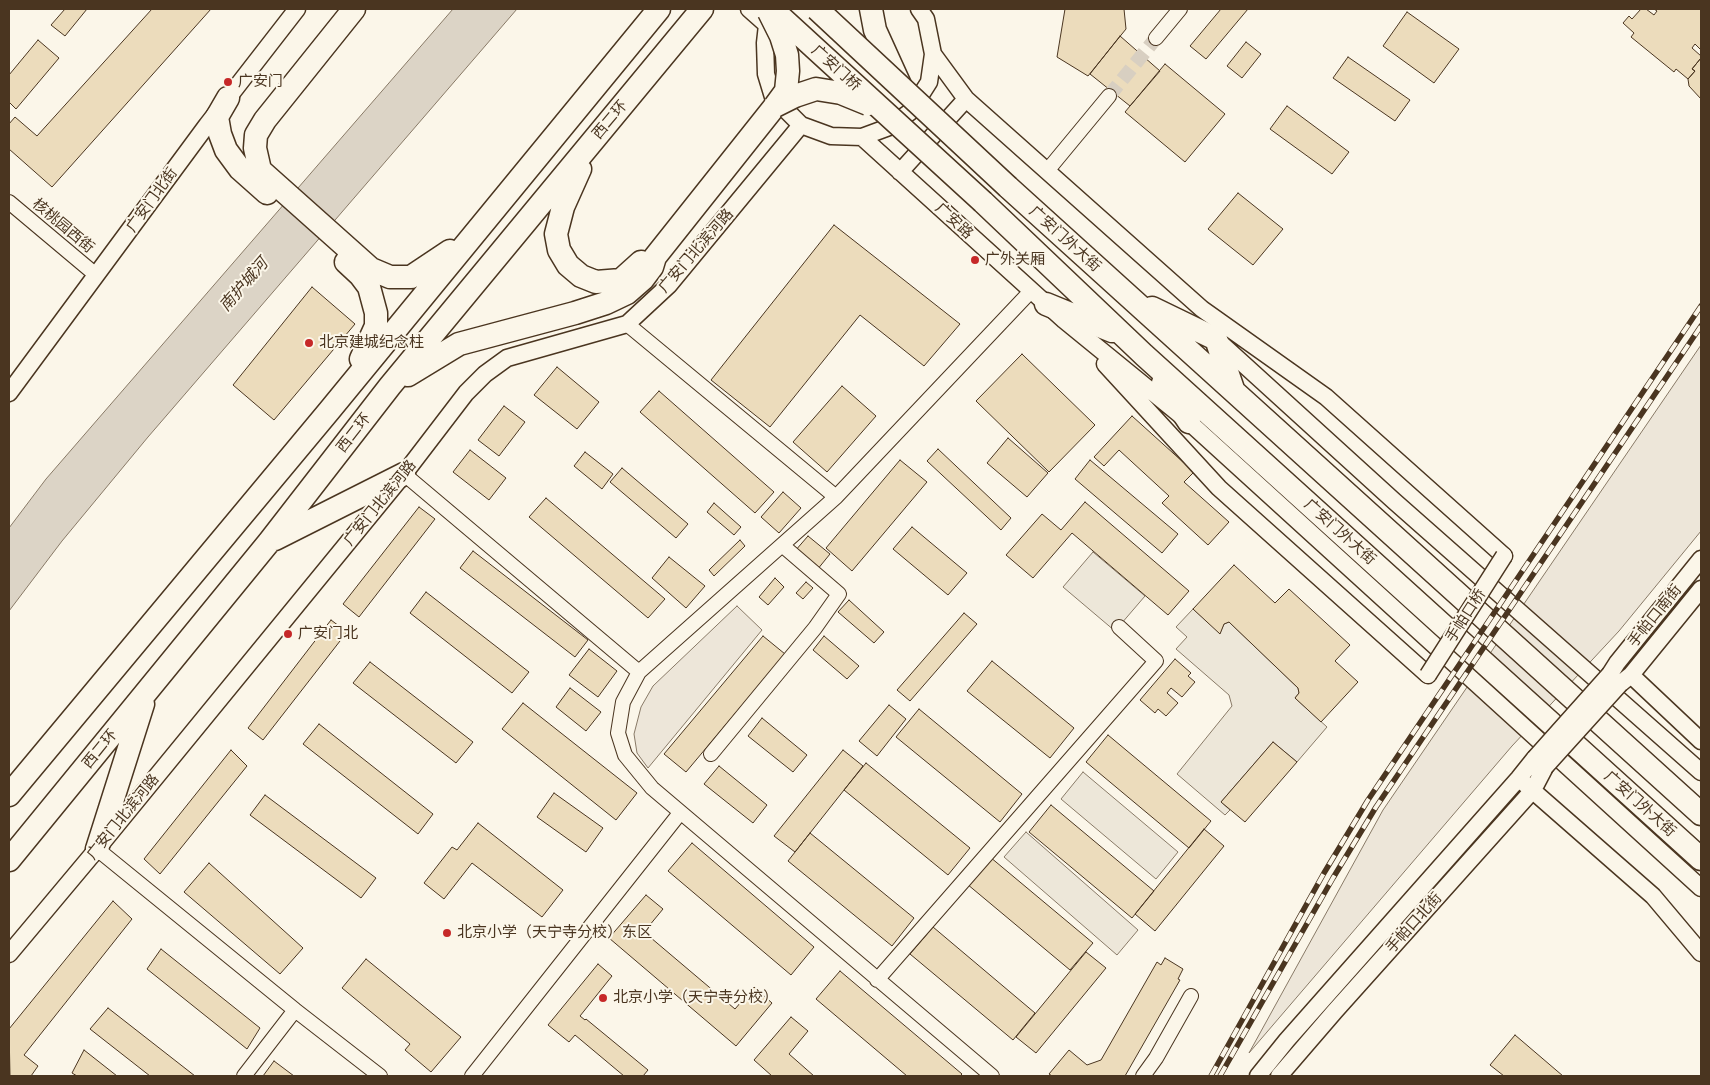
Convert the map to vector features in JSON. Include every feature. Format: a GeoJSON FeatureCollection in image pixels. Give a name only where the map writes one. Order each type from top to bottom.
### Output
{"type":"FeatureCollection","features":[{"type":"Feature","properties":{"kind":"highway"},"geometry":{"type":"LineString","coordinates":[[252,174],[240,157],[241,142],[246,127],[342,9]]}},
{"type":"Feature","properties":{"kind":"highway"},"geometry":{"type":"LineString","coordinates":[[252,174],[256,135],[265,120],[354,9]]}},
{"type":"Feature","properties":{"kind":"highway"},"geometry":{"type":"LineString","coordinates":[[9,796],[329,411],[659,9]]}},
{"type":"Feature","properties":{"kind":"highway","name":"西二环"},"geometry":{"type":"LineString","coordinates":[[9,860],[269,542],[390,386],[702,9]]}},
{"type":"Feature","properties":{"kind":"highway","name":"广安门桥"},"geometry":{"type":"LineString","coordinates":[[817,9],[1008,187]]}},
{"type":"Feature","properties":{"kind":"highway"},"geometry":{"type":"LineString","coordinates":[[871,9],[875,30],[900,85]]}},
{"type":"Feature","properties":{"kind":"highway"},"geometry":{"type":"LineString","coordinates":[[390,386],[459,344],[606,303],[627,293],[643,279],[652,267],[655,257],[786,91],[787,55],[781,36],[769,14]]}},
{"type":"Feature","properties":{"kind":"highway","name":"广安门桥"},"geometry":{"type":"LineString","coordinates":[[769,14],[882,110],[983,202]]}},
{"type":"Feature","properties":{"kind":"highway"},"geometry":{"type":"LineString","coordinates":[[775,106],[795,96],[816,89],[842,93],[882,110]]}},
{"type":"Feature","properties":{"kind":"highway"},"geometry":{"type":"LineString","coordinates":[[228,98],[217,117],[220,134],[226,150],[343,252],[390,278],[411,277],[436,261],[466,238],[503,197]]}},
{"type":"Feature","properties":{"kind":"highway"},"geometry":{"type":"LineString","coordinates":[[593,141],[563,206],[556,234],[559,250],[568,265],[581,276],[596,282],[621,280],[640,262],[655,257]]}},
{"type":"Feature","properties":{"kind":"highway","name":"广安门外大街"},"geometry":{"type":"LineString","coordinates":[[1008,187],[1701,814]]}},
{"type":"Feature","properties":{"kind":"highway","name":"广安门外大街"},"geometry":{"type":"LineString","coordinates":[[983,202],[1144,355],[1701,859]]}},
{"type":"Feature","properties":{"kind":"highway"},"geometry":{"type":"LineString","coordinates":[[329,411],[366,351],[376,326],[376,313],[369,287],[343,252]]}},
{"type":"Feature","properties":{"kind":"highway"},"geometry":{"type":"LineString","coordinates":[[1129,297],[1216,339],[1234,392]]}},
{"type":"Feature","properties":{"kind":"highway"},"geometry":{"type":"LineString","coordinates":[[1038,298],[1123,335]]}},
{"type":"Feature","properties":{"kind":"highway"},"geometry":{"type":"LineString","coordinates":[[1144,355],[1189,422]]}},
{"type":"Feature","properties":{"kind":"highway"},"geometry":{"type":"LineString","coordinates":[[269,542],[404,474]]}},
{"type":"Feature","properties":{"kind":"highway"},"geometry":{"type":"LineString","coordinates":[[98,848],[146,693]]}},
{"type":"Feature","properties":{"kind":"street","name":"广安门北街"},"geometry":{"type":"LineString","coordinates":[[9,393],[228,98],[298,9]]}},
{"type":"Feature","properties":{"kind":"street","name":"广安门桥"},"geometry":{"type":"LineString","coordinates":[[749,9],[769,14]]}},
{"type":"Feature","properties":{"kind":"street"},"geometry":{"type":"LineString","coordinates":[[780,9],[769,14],[765,43],[766,74],[773,97],[801,125],[831,136],[862,136],[889,127],[910,112],[929,82],[933,54],[926,19],[919,9]]}},
{"type":"Feature","properties":{"kind":"street"},"geometry":{"type":"LineString","coordinates":[[1156,38],[1180,9]]}},
{"type":"Feature","properties":{"kind":"street"},"geometry":{"type":"LineString","coordinates":[[933,54],[966,99],[1202,309],[1216,339],[1409,514],[1701,772]]}},
{"type":"Feature","properties":{"kind":"street"},"geometry":{"type":"LineString","coordinates":[[1047,172],[1109,96]]}},
{"type":"Feature","properties":{"kind":"street"},"geometry":{"type":"LineString","coordinates":[[900,172],[966,99]]}},
{"type":"Feature","properties":{"kind":"street","name":"广安门北滨河路"},"geometry":{"type":"LineString","coordinates":[[9,954],[404,474],[466,393],[485,374],[507,358],[627,324],[669,285],[801,125]]}},
{"type":"Feature","properties":{"kind":"street","name":"广安路"},"geometry":{"type":"LineString","coordinates":[[862,136],[1038,298]]}},
{"type":"Feature","properties":{"kind":"street","name":"核桃园西街"},"geometry":{"type":"LineString","coordinates":[[9,202],[96,275]]}},
{"type":"Feature","properties":{"kind":"street"},"geometry":{"type":"LineString","coordinates":[[992,1076],[652,788],[625,755],[618,733],[624,702],[639,672],[836,497],[1038,298]]}},
{"type":"Feature","properties":{"kind":"street","name":"广安门外大街"},"geometry":{"type":"LineString","coordinates":[[1038,298],[1189,422],[1701,888]]}},
{"type":"Feature","properties":{"kind":"street","name":"手帕口桥"},"geometry":{"type":"LineString","coordinates":[[1064,320],[1219,488],[1428,675],[1504,556],[1326,397],[1202,309]]}},
{"type":"Feature","properties":{"kind":"street"},"geometry":{"type":"LineString","coordinates":[[627,324],[836,497]]}},
{"type":"Feature","properties":{"kind":"street"},"geometry":{"type":"LineString","coordinates":[[404,474],[639,672]]}},
{"type":"Feature","properties":{"kind":"street"},"geometry":{"type":"LineString","coordinates":[[711,754],[815,628],[839,594],[782,545]]}},
{"type":"Feature","properties":{"kind":"street","name":"手帕口南街"},"geometry":{"type":"LineString","coordinates":[[1620,678],[1617,663],[1701,559]]}},
{"type":"Feature","properties":{"kind":"street","name":"手帕口南街"},"geometry":{"type":"LineString","coordinates":[[1620,678],[1701,589]]}},
{"type":"Feature","properties":{"kind":"street"},"geometry":{"type":"LineString","coordinates":[[877,980],[1156,661],[1118,627]]}},
{"type":"Feature","properties":{"kind":"street"},"geometry":{"type":"LineString","coordinates":[[1540,762],[1620,678],[1701,741]]}},
{"type":"Feature","properties":{"kind":"street","name":"手帕口北街"},"geometry":{"type":"LineString","coordinates":[[1258,1076],[1287,1040],[1519,778],[1540,762]]}},
{"type":"Feature","properties":{"kind":"street","name":"手帕口北街"},"geometry":{"type":"LineString","coordinates":[[1279,1076],[1533,790],[1540,762]]}},
{"type":"Feature","properties":{"kind":"street"},"geometry":{"type":"LineString","coordinates":[[1519,778],[1653,896],[1701,953]]}},
{"type":"Feature","properties":{"kind":"street"},"geometry":{"type":"LineString","coordinates":[[472,1076],[680,813]]}},
{"type":"Feature","properties":{"kind":"street"},"geometry":{"type":"LineString","coordinates":[[98,848],[295,1010],[380,1076]]}},
{"type":"Feature","properties":{"kind":"street"},"geometry":{"type":"LineString","coordinates":[[1143,1076],[1156,1058],[1191,996]]}},
{"type":"Feature","properties":{"kind":"street"},"geometry":{"type":"LineString","coordinates":[[244,1076],[295,1010]]}},
{"type":"Feature","properties":{"kind":"shaded area"},"geometry":{"type":"Polygon","coordinates":[[[1701,345],[1701,531],[1619,631],[1512,746],[1249,1053],[1383,810],[1701,345]]]}},
{"type":"Feature","properties":{"kind":"shaded area"},"geometry":{"type":"Polygon","coordinates":[[[1093,552],[1145,596],[1115,631],[1063,587],[1093,552]]]}},
{"type":"Feature","properties":{"kind":"shaded area"},"geometry":{"type":"Polygon","coordinates":[[[737,606],[762,630],[648,768],[637,753],[634,734],[641,707],[653,686],[737,606]]]}},
{"type":"Feature","properties":{"kind":"shaded area"},"geometry":{"type":"Polygon","coordinates":[[[1193,609],[1220,633],[1224,624],[1229,622],[1298,688],[1299,693],[1295,698],[1327,727],[1297,762],[1273,742],[1221,802],[1230,810],[1225,815],[1177,774],[1232,706],[1229,695],[1176,649],[1187,637],[1176,627],[1193,609]]]}},
{"type":"Feature","properties":{"kind":"shaded area"},"geometry":{"type":"Polygon","coordinates":[[[1083,772],[1178,852],[1156,879],[1061,799],[1083,772]]]}},
{"type":"Feature","properties":{"kind":"shaded area"},"geometry":{"type":"Polygon","coordinates":[[[1026,832],[1138,930],[1117,955],[1004,857],[1026,832]]]}},
{"type":"Feature","properties":{"kind":"water","name":"南护城河"},"geometry":{"type":"Polygon","coordinates":[[[453,9],[517,9],[148,437],[62,541],[9,611],[9,528],[46,479],[453,9]]]}},
{"type":"Feature","properties":{"kind":"building"},"geometry":{"type":"Polygon","coordinates":[[[65,9],[87,9],[65,36],[51,25],[65,9]]]}},
{"type":"Feature","properties":{"kind":"building"},"geometry":{"type":"Polygon","coordinates":[[[152,9],[211,9],[52,187],[9,149],[9,124],[15,117],[37,136],[152,9]]]}},
{"type":"Feature","properties":{"kind":"building"},"geometry":{"type":"Polygon","coordinates":[[[1065,9],[1124,9],[1126,29],[1088,76],[1057,57],[1065,9]]]}},
{"type":"Feature","properties":{"kind":"building"},"geometry":{"type":"Polygon","coordinates":[[[1221,9],[1248,9],[1206,59],[1190,46],[1221,9]]]}},
{"type":"Feature","properties":{"kind":"building"},"geometry":{"type":"Polygon","coordinates":[[[1641,9],[1646,9],[1654,15],[1657,11],[1654,9],[1701,9],[1701,50],[1695,44],[1692,48],[1701,58],[1692,69],[1695,71],[1688,79],[1676,69],[1674,72],[1631,37],[1634,33],[1623,23],[1629,16],[1632,19],[1641,9]]]}},
{"type":"Feature","properties":{"kind":"building"},"geometry":{"type":"Polygon","coordinates":[[[1407,12],[1459,49],[1434,83],[1383,46],[1407,12]]]}},
{"type":"Feature","properties":{"kind":"building"},"geometry":{"type":"Polygon","coordinates":[[[1120,36],[1160,71],[1130,106],[1090,74],[1120,36]]]}},
{"type":"Feature","properties":{"kind":"building"},"geometry":{"type":"Polygon","coordinates":[[[38,40],[59,58],[16,109],[9,102],[9,75],[38,40]]]}},
{"type":"Feature","properties":{"kind":"building"},"geometry":{"type":"Polygon","coordinates":[[[1246,42],[1261,54],[1242,78],[1227,66],[1246,42]]]}},
{"type":"Feature","properties":{"kind":"building"},"geometry":{"type":"Polygon","coordinates":[[[1348,57],[1410,100],[1395,121],[1333,78],[1348,57]]]}},
{"type":"Feature","properties":{"kind":"building"},"geometry":{"type":"Polygon","coordinates":[[[1701,58],[1701,99],[1689,86],[1688,79],[1695,71],[1692,69],[1701,58]]]}},
{"type":"Feature","properties":{"kind":"building"},"geometry":{"type":"Polygon","coordinates":[[[1165,64],[1225,114],[1185,162],[1125,112],[1165,64]]]}},
{"type":"Feature","properties":{"kind":"building"},"geometry":{"type":"Polygon","coordinates":[[[1287,106],[1349,152],[1332,174],[1270,129],[1287,106]]]}},
{"type":"Feature","properties":{"kind":"building"},"geometry":{"type":"Polygon","coordinates":[[[1238,193],[1283,229],[1253,265],[1208,229],[1238,193]]]}},
{"type":"Feature","properties":{"kind":"building"},"geometry":{"type":"Polygon","coordinates":[[[834,225],[960,324],[924,366],[860,315],[770,427],[711,380],[834,225]]]}},
{"type":"Feature","properties":{"kind":"building"},"geometry":{"type":"Polygon","coordinates":[[[312,287],[355,324],[274,420],[233,385],[312,287]]]}},
{"type":"Feature","properties":{"kind":"building"},"geometry":{"type":"Polygon","coordinates":[[[1022,354],[1095,425],[1049,472],[976,401],[1022,354]]]}},
{"type":"Feature","properties":{"kind":"building"},"geometry":{"type":"Polygon","coordinates":[[[557,367],[599,402],[577,429],[534,395],[557,367]]]}},
{"type":"Feature","properties":{"kind":"building"},"geometry":{"type":"Polygon","coordinates":[[[842,386],[876,416],[827,472],[793,442],[842,386]]]}},
{"type":"Feature","properties":{"kind":"building"},"geometry":{"type":"Polygon","coordinates":[[[659,391],[774,492],[755,513],[640,412],[659,391]]]}},
{"type":"Feature","properties":{"kind":"building"},"geometry":{"type":"Polygon","coordinates":[[[504,406],[525,422],[499,456],[478,440],[504,406]]]}},
{"type":"Feature","properties":{"kind":"building"},"geometry":{"type":"Polygon","coordinates":[[[1132,416],[1194,472],[1184,482],[1229,522],[1208,545],[1162,503],[1169,496],[1119,450],[1104,466],[1094,457],[1132,416]]]}},
{"type":"Feature","properties":{"kind":"building"},"geometry":{"type":"Polygon","coordinates":[[[1008,438],[1048,473],[1027,497],[987,463],[1008,438]]]}},
{"type":"Feature","properties":{"kind":"building"},"geometry":{"type":"Polygon","coordinates":[[[938,449],[1011,518],[1001,530],[927,461],[938,449]]]}},
{"type":"Feature","properties":{"kind":"building"},"geometry":{"type":"Polygon","coordinates":[[[470,450],[506,478],[489,500],[453,472],[470,450]]]}},
{"type":"Feature","properties":{"kind":"building"},"geometry":{"type":"Polygon","coordinates":[[[585,452],[613,474],[602,489],[574,466],[585,452]]]}},
{"type":"Feature","properties":{"kind":"building"},"geometry":{"type":"Polygon","coordinates":[[[900,460],[927,482],[852,571],[826,548],[900,460]]]}},
{"type":"Feature","properties":{"kind":"building"},"geometry":{"type":"Polygon","coordinates":[[[1090,460],[1178,534],[1162,553],[1075,479],[1090,460]]]}},
{"type":"Feature","properties":{"kind":"building"},"geometry":{"type":"Polygon","coordinates":[[[622,468],[688,524],[676,538],[610,482],[622,468]]]}},
{"type":"Feature","properties":{"kind":"building"},"geometry":{"type":"Polygon","coordinates":[[[783,492],[801,508],[779,533],[761,517],[783,492]]]}},
{"type":"Feature","properties":{"kind":"building"},"geometry":{"type":"Polygon","coordinates":[[[546,498],[665,599],[648,618],[529,517],[546,498]]]}},
{"type":"Feature","properties":{"kind":"building"},"geometry":{"type":"Polygon","coordinates":[[[1085,502],[1189,591],[1168,615],[1072,533],[1033,578],[1006,555],[1042,514],[1061,530],[1085,502]]]}},
{"type":"Feature","properties":{"kind":"building"},"geometry":{"type":"Polygon","coordinates":[[[714,503],[741,527],[734,535],[707,512],[714,503]]]}},
{"type":"Feature","properties":{"kind":"building"},"geometry":{"type":"Polygon","coordinates":[[[419,507],[435,519],[359,617],[343,604],[419,507]]]}},
{"type":"Feature","properties":{"kind":"building"},"geometry":{"type":"Polygon","coordinates":[[[912,527],[967,573],[948,595],[893,549],[912,527]]]}},
{"type":"Feature","properties":{"kind":"building"},"geometry":{"type":"Polygon","coordinates":[[[808,536],[830,554],[817,570],[795,551],[808,536]]]}},
{"type":"Feature","properties":{"kind":"building"},"geometry":{"type":"Polygon","coordinates":[[[740,540],[745,546],[714,576],[709,570],[740,540]]]}},
{"type":"Feature","properties":{"kind":"building"},"geometry":{"type":"Polygon","coordinates":[[[473,551],[588,640],[575,657],[460,568],[473,551]]]}},
{"type":"Feature","properties":{"kind":"building"},"geometry":{"type":"Polygon","coordinates":[[[669,557],[705,586],[686,608],[652,578],[669,557]]]}},
{"type":"Feature","properties":{"kind":"building"},"geometry":{"type":"Polygon","coordinates":[[[1234,565],[1275,603],[1289,589],[1350,645],[1335,661],[1358,682],[1321,722],[1295,698],[1299,693],[1298,688],[1229,622],[1224,624],[1220,634],[1193,609],[1234,565]]]}},
{"type":"Feature","properties":{"kind":"building"},"geometry":{"type":"Polygon","coordinates":[[[775,578],[784,587],[768,605],[759,597],[775,578]]]}},
{"type":"Feature","properties":{"kind":"building"},"geometry":{"type":"Polygon","coordinates":[[[806,582],[813,588],[803,599],[796,593],[806,582]]]}},
{"type":"Feature","properties":{"kind":"building"},"geometry":{"type":"Polygon","coordinates":[[[426,592],[529,672],[512,693],[410,613],[426,592]]]}},
{"type":"Feature","properties":{"kind":"building"},"geometry":{"type":"Polygon","coordinates":[[[849,600],[884,632],[874,643],[838,612],[849,600]]]}},
{"type":"Feature","properties":{"kind":"building"},"geometry":{"type":"Polygon","coordinates":[[[964,613],[977,624],[910,701],[897,690],[964,613]]]}},
{"type":"Feature","properties":{"kind":"building"},"geometry":{"type":"Polygon","coordinates":[[[331,620],[347,632],[263,740],[248,728],[331,620]]]}},
{"type":"Feature","properties":{"kind":"building"},"geometry":{"type":"Polygon","coordinates":[[[763,636],[785,654],[686,772],[664,754],[763,636]]]}},
{"type":"Feature","properties":{"kind":"building"},"geometry":{"type":"Polygon","coordinates":[[[824,636],[859,666],[847,679],[813,650],[824,636]]]}},
{"type":"Feature","properties":{"kind":"building"},"geometry":{"type":"Polygon","coordinates":[[[589,649],[617,671],[598,697],[569,675],[589,649]]]}},
{"type":"Feature","properties":{"kind":"building"},"geometry":{"type":"Polygon","coordinates":[[[1175,659],[1191,673],[1188,676],[1195,682],[1182,697],[1171,688],[1167,693],[1178,703],[1166,716],[1158,709],[1155,713],[1140,700],[1175,659]]]}},
{"type":"Feature","properties":{"kind":"building"},"geometry":{"type":"Polygon","coordinates":[[[992,661],[1074,728],[1050,758],[967,691],[992,661]]]}},
{"type":"Feature","properties":{"kind":"building"},"geometry":{"type":"Polygon","coordinates":[[[370,662],[473,742],[456,763],[353,683],[370,662]]]}},
{"type":"Feature","properties":{"kind":"building"},"geometry":{"type":"Polygon","coordinates":[[[570,688],[601,712],[586,731],[556,707],[570,688]]]}},
{"type":"Feature","properties":{"kind":"building"},"geometry":{"type":"Polygon","coordinates":[[[523,703],[637,793],[616,820],[502,729],[523,703]]]}},
{"type":"Feature","properties":{"kind":"building"},"geometry":{"type":"Polygon","coordinates":[[[889,705],[906,719],[877,756],[859,741],[889,705]]]}},
{"type":"Feature","properties":{"kind":"building"},"geometry":{"type":"Polygon","coordinates":[[[919,709],[1022,794],[1000,822],[896,737],[919,709]]]}},
{"type":"Feature","properties":{"kind":"building"},"geometry":{"type":"Polygon","coordinates":[[[762,718],[807,755],[793,772],[748,736],[762,718]]]}},
{"type":"Feature","properties":{"kind":"building"},"geometry":{"type":"Polygon","coordinates":[[[319,724],[433,814],[418,834],[303,744],[319,724]]]}},
{"type":"Feature","properties":{"kind":"building"},"geometry":{"type":"Polygon","coordinates":[[[1108,735],[1211,821],[1189,848],[1086,762],[1108,735]]]}},
{"type":"Feature","properties":{"kind":"building"},"geometry":{"type":"Polygon","coordinates":[[[1273,742],[1297,762],[1245,822],[1221,802],[1273,742]]]}},
{"type":"Feature","properties":{"kind":"building"},"geometry":{"type":"Polygon","coordinates":[[[231,750],[247,766],[160,874],[144,859],[231,750]]]}},
{"type":"Feature","properties":{"kind":"building"},"geometry":{"type":"Polygon","coordinates":[[[843,750],[863,766],[795,852],[774,836],[843,750]]]}},
{"type":"Feature","properties":{"kind":"building"},"geometry":{"type":"Polygon","coordinates":[[[866,763],[970,848],[948,875],[844,790],[866,763]]]}},
{"type":"Feature","properties":{"kind":"building"},"geometry":{"type":"Polygon","coordinates":[[[719,766],[767,805],[753,823],[704,784],[719,766]]]}},
{"type":"Feature","properties":{"kind":"building"},"geometry":{"type":"Polygon","coordinates":[[[554,793],[603,828],[586,852],[537,817],[554,793]]]}},
{"type":"Feature","properties":{"kind":"building"},"geometry":{"type":"Polygon","coordinates":[[[265,795],[376,878],[361,898],[250,815],[265,795]]]}},
{"type":"Feature","properties":{"kind":"building"},"geometry":{"type":"Polygon","coordinates":[[[1051,805],[1154,891],[1132,918],[1029,832],[1051,805]]]}},
{"type":"Feature","properties":{"kind":"building"},"geometry":{"type":"Polygon","coordinates":[[[478,823],[563,890],[542,917],[472,863],[444,899],[424,883],[452,847],[457,850],[478,823]]]}},
{"type":"Feature","properties":{"kind":"building"},"geometry":{"type":"Polygon","coordinates":[[[1204,829],[1224,846],[1155,931],[1135,914],[1204,829]]]}},
{"type":"Feature","properties":{"kind":"building"},"geometry":{"type":"Polygon","coordinates":[[[810,833],[914,918],[892,946],[788,861],[810,833]]]}},
{"type":"Feature","properties":{"kind":"building"},"geometry":{"type":"Polygon","coordinates":[[[692,843],[814,947],[791,975],[668,871],[692,843]]]}},
{"type":"Feature","properties":{"kind":"building"},"geometry":{"type":"Polygon","coordinates":[[[990,857],[1093,943],[1070,970],[967,884],[990,857]]]}},
{"type":"Feature","properties":{"kind":"building"},"geometry":{"type":"Polygon","coordinates":[[[209,863],[303,948],[280,974],[184,892],[209,863]]]}},
{"type":"Feature","properties":{"kind":"building"},"geometry":{"type":"Polygon","coordinates":[[[646,895],[663,909],[644,932],[735,1009],[754,987],[772,1003],[736,1046],[609,938],[646,895]]]}},
{"type":"Feature","properties":{"kind":"building"},"geometry":{"type":"Polygon","coordinates":[[[113,901],[132,919],[24,1055],[38,1066],[31,1076],[10,1076],[9,1029],[113,901]]]}},
{"type":"Feature","properties":{"kind":"building"},"geometry":{"type":"Polygon","coordinates":[[[933,927],[1035,1013],[1013,1040],[910,954],[933,927]]]}},
{"type":"Feature","properties":{"kind":"building"},"geometry":{"type":"Polygon","coordinates":[[[161,949],[260,1028],[247,1049],[147,969],[161,949]]]}},
{"type":"Feature","properties":{"kind":"building"},"geometry":{"type":"Polygon","coordinates":[[[1086,952],[1106,968],[1036,1053],[1016,1037],[1086,952]]]}},
{"type":"Feature","properties":{"kind":"building"},"geometry":{"type":"Polygon","coordinates":[[[1165,958],[1183,969],[1178,979],[1180,980],[1125,1076],[1052,1076],[1049,1074],[1069,1050],[1087,1065],[1101,1060],[1157,962],[1161,965],[1165,958]]]}},
{"type":"Feature","properties":{"kind":"building"},"geometry":{"type":"Polygon","coordinates":[[[366,959],[461,1037],[431,1072],[405,1050],[410,1044],[342,988],[366,959]]]}},
{"type":"Feature","properties":{"kind":"building"},"geometry":{"type":"Polygon","coordinates":[[[598,964],[612,976],[580,1016],[648,1070],[643,1076],[624,1076],[575,1035],[569,1042],[548,1025],[598,964]]]}},
{"type":"Feature","properties":{"kind":"building"},"geometry":{"type":"Polygon","coordinates":[[[840,971],[962,1074],[960,1076],[907,1076],[816,999],[840,971]]]}},
{"type":"Feature","properties":{"kind":"building"},"geometry":{"type":"Polygon","coordinates":[[[108,1008],[195,1076],[150,1076],[90,1029],[108,1008]]]}},
{"type":"Feature","properties":{"kind":"building"},"geometry":{"type":"Polygon","coordinates":[[[791,1017],[808,1031],[789,1054],[814,1076],[772,1076],[754,1060],[791,1017]]]}},
{"type":"Feature","properties":{"kind":"building"},"geometry":{"type":"Polygon","coordinates":[[[1515,1035],[1563,1076],[1504,1076],[1490,1065],[1515,1035]]]}},
{"type":"Feature","properties":{"kind":"building"},"geometry":{"type":"Polygon","coordinates":[[[84,1050],[117,1076],[77,1076],[72,1073],[84,1050]]]}},
{"type":"Feature","properties":{"kind":"building"},"geometry":{"type":"Polygon","coordinates":[[[274,1061],[294,1076],[263,1076],[274,1061]]]}},
{"type":"Feature","properties":{"kind":"tunnel"},"geometry":{"type":"LineString","coordinates":[[1109,96],[1156,38]]}},
{"type":"Feature","properties":{"kind":"railway"},"geometry":{"type":"LineString","coordinates":[[1211,1076],[1324,873],[1368,800],[1701,306]]}},
{"type":"Feature","properties":{"kind":"railway"},"geometry":{"type":"LineString","coordinates":[[1220,1076],[1333,878],[1376,807],[1701,326]]}},
{"type":"Feature","properties":{"kind":"place","name":"广安门"},"geometry":{"type":"Point","coordinates":[228,82]}},
{"type":"Feature","properties":{"kind":"place","name":"广外关厢"},"geometry":{"type":"Point","coordinates":[975,260]}},
{"type":"Feature","properties":{"kind":"place","name":"北京建城纪念柱"},"geometry":{"type":"Point","coordinates":[309,343]}},
{"type":"Feature","properties":{"kind":"place","name":"广安门北"},"geometry":{"type":"Point","coordinates":[288,634]}},
{"type":"Feature","properties":{"kind":"place","name":"北京小学（天宁寺分校）东区"},"geometry":{"type":"Point","coordinates":[447,933]}},
{"type":"Feature","properties":{"kind":"place","name":"北京小学（天宁寺分校）"},"geometry":{"type":"Point","coordinates":[603,998]}}]}
